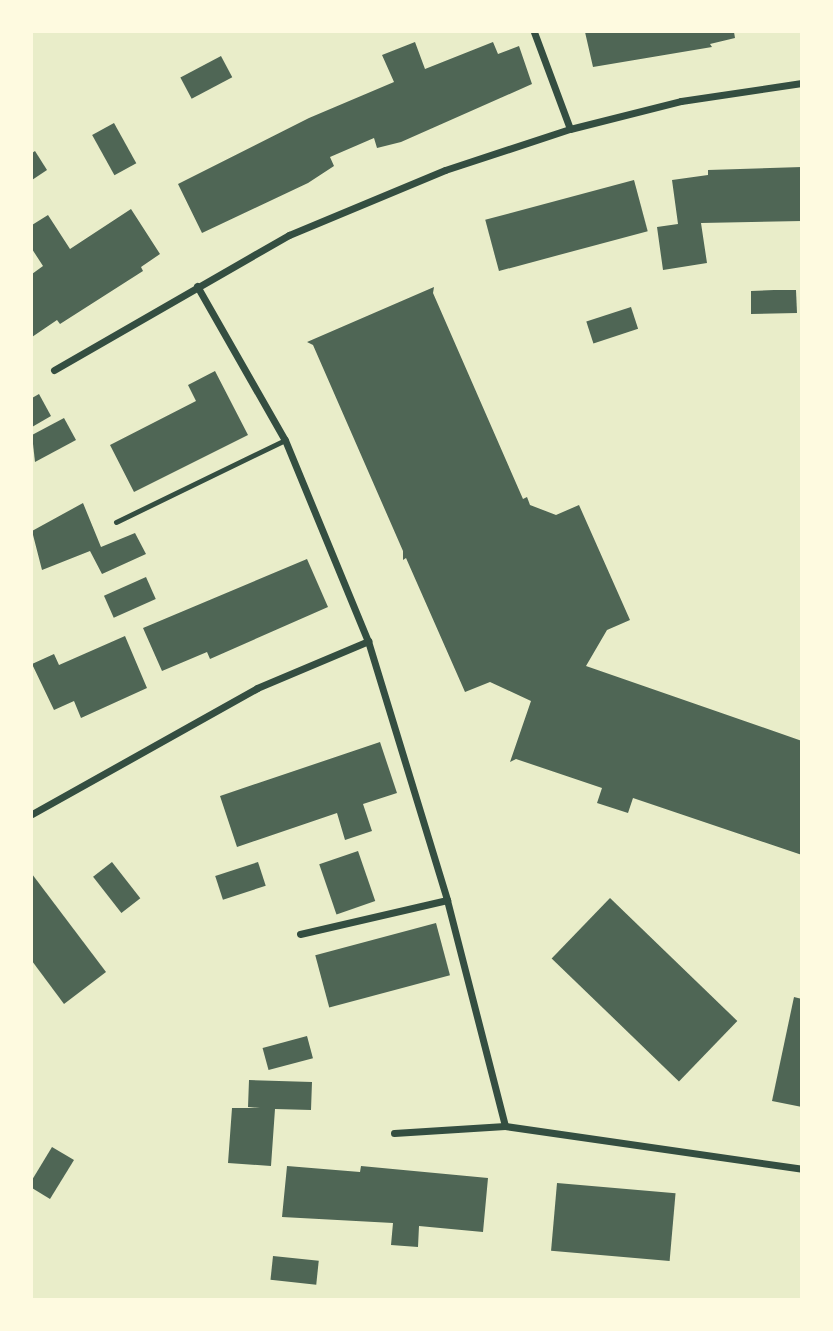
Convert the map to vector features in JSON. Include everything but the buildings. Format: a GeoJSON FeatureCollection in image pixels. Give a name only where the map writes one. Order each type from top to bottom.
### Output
{"type":"FeatureCollection","features":[{"type":"Feature","properties":{"kind":"street"},"geometry":{"type":"LineString","coordinates":[[534,32],[570,130]]}},
{"type":"Feature","properties":{"kind":"street"},"geometry":{"type":"LineString","coordinates":[[54,370],[197,286],[301,230],[445,170],[570,130],[681,101],[802,83]]}},
{"type":"Feature","properties":{"kind":"street"},"geometry":{"type":"LineString","coordinates":[[197,286],[285,440],[368,641],[447,900],[505,1126]]}},
{"type":"Feature","properties":{"kind":"street"},"geometry":{"type":"LineString","coordinates":[[32,814],[257,688],[368,641]]}},
{"type":"Feature","properties":{"kind":"street"},"geometry":{"type":"LineString","coordinates":[[300,934],[447,900]]}},
{"type":"Feature","properties":{"kind":"street"},"geometry":{"type":"LineString","coordinates":[[394,1133],[505,1126],[802,1169]]}},
{"type":"Feature","properties":{"kind":"lane"},"geometry":{"type":"LineString","coordinates":[[116,522],[285,440]]}}]}
